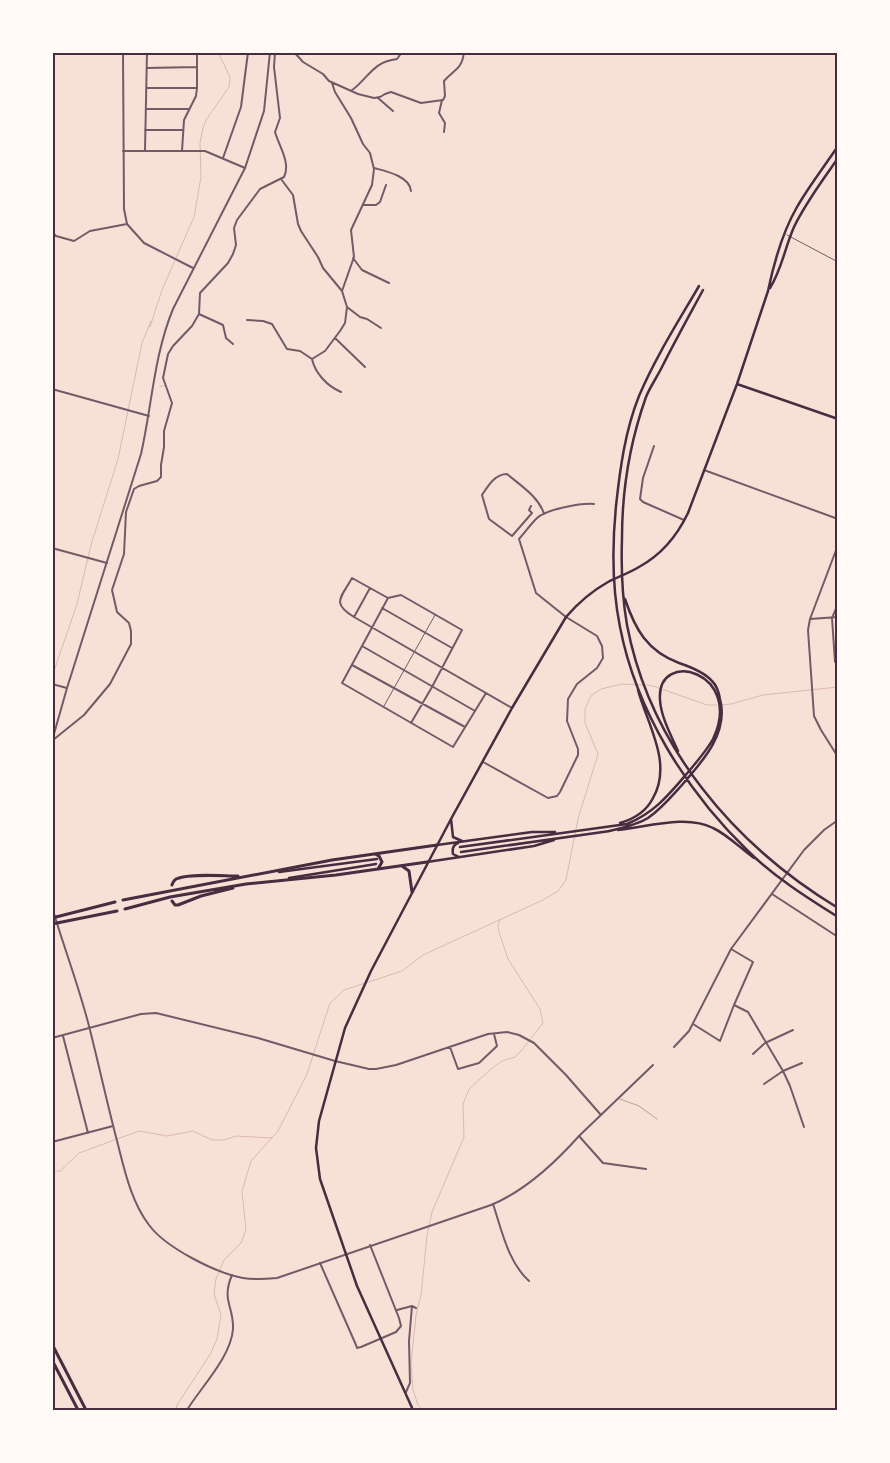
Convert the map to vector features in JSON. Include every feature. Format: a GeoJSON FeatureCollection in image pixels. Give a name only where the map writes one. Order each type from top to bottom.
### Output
{"type":"FeatureCollection","features":[{"type":"Feature","properties":{"kind":"highway"},"geometry":{"type":"LineString","coordinates":[[123,900],[371,854],[437,845]]}},
{"type":"Feature","properties":{"kind":"highway"},"geometry":{"type":"LineString","coordinates":[[371,854],[379,856],[381,860],[381,865],[378,869]]}},
{"type":"Feature","properties":{"kind":"highway"},"geometry":{"type":"LineString","coordinates":[[125,909],[170,897],[246,884],[336,875],[427,862]]}},
{"type":"Feature","properties":{"kind":"highway"},"geometry":{"type":"LineString","coordinates":[[401,866],[410,872],[412,892]]}},
{"type":"Feature","properties":{"kind":"highway"},"geometry":{"type":"LineString","coordinates":[[172,885],[176,879],[187,877],[246,876]]}},
{"type":"Feature","properties":{"kind":"highway"},"geometry":{"type":"LineString","coordinates":[[172,901],[175,905],[178,905],[201,896],[246,884]]}},
{"type":"Feature","properties":{"kind":"highway"},"geometry":{"type":"LineString","coordinates":[[52,918],[115,902]]}},
{"type":"Feature","properties":{"kind":"highway"},"geometry":{"type":"LineString","coordinates":[[52,924],[116,911]]}},
{"type":"Feature","properties":{"kind":"highway"},"geometry":{"type":"LineString","coordinates":[[52,1344],[86,1410]]}},
{"type":"Feature","properties":{"kind":"highway"},"geometry":{"type":"LineString","coordinates":[[52,1360],[78,1410]]}},
{"type":"Feature","properties":{"kind":"main road"},"geometry":{"type":"LineString","coordinates":[[413,1410],[345,1253],[318,1172],[316,1148],[319,1121],[345,1028],[371,971],[427,862],[512,708],[566,617],[593,592],[655,556],[670,542],[684,520],[737,384],[768,291],[780,247],[792,217],[838,146]]}},
{"type":"Feature","properties":{"kind":"main road"},"geometry":{"type":"LineString","coordinates":[[768,291],[777,276],[800,215],[838,158]]}},
{"type":"Feature","properties":{"kind":"main road"},"geometry":{"type":"LineString","coordinates":[[609,826],[629,820],[640,814],[658,790],[661,771],[658,748],[628,658],[620,626],[616,597],[613,545],[615,516],[626,439],[639,397],[650,373],[699,286]]}},
{"type":"Feature","properties":{"kind":"main road"},"geometry":{"type":"LineString","coordinates":[[703,290],[647,396],[632,446],[622,507],[621,560],[622,588],[635,658],[650,701],[683,762],[718,810],[752,845],[812,892],[838,908]]}},
{"type":"Feature","properties":{"kind":"main road"},"geometry":{"type":"LineString","coordinates":[[737,384],[838,419]]}},
{"type":"Feature","properties":{"kind":"main road"},"geometry":{"type":"LineString","coordinates":[[608,831],[646,819],[668,800],[708,753],[720,729],[717,693],[712,681],[706,676],[667,657],[647,643],[632,621],[623,593]]}},
{"type":"Feature","properties":{"kind":"main road"},"geometry":{"type":"LineString","coordinates":[[683,762],[666,720],[660,700],[661,690],[666,680],[674,674],[687,671],[695,673],[711,684],[717,693]]}},
{"type":"Feature","properties":{"kind":"main road"},"geometry":{"type":"LineString","coordinates":[[642,702],[679,769],[747,852]]}},
{"type":"Feature","properties":{"kind":"main road"},"geometry":{"type":"LineString","coordinates":[[460,847],[627,824],[641,818],[661,803],[698,760],[713,739],[720,714]]}},
{"type":"Feature","properties":{"kind":"main road"},"geometry":{"type":"LineString","coordinates":[[451,819],[453,837],[462,842]]}},
{"type":"Feature","properties":{"kind":"main road"},"geometry":{"type":"LineString","coordinates":[[461,852],[608,831],[694,822],[707,825],[718,831],[838,917]]}},
{"type":"Feature","properties":{"kind":"main road"},"geometry":{"type":"LineString","coordinates":[[437,845],[532,832],[564,832]]}},
{"type":"Feature","properties":{"kind":"main road"},"geometry":{"type":"LineString","coordinates":[[427,862],[534,846],[563,837]]}},
{"type":"Feature","properties":{"kind":"main road"},"geometry":{"type":"LineString","coordinates":[[459,857],[454,854],[453,850],[456,844],[462,842]]}},
{"type":"Feature","properties":{"kind":"main road"},"geometry":{"type":"LineString","coordinates":[[279,872],[377,859]]}},
{"type":"Feature","properties":{"kind":"main road"},"geometry":{"type":"LineString","coordinates":[[280,880],[376,864]]}},
{"type":"Feature","properties":{"kind":"street"},"geometry":{"type":"LineString","coordinates":[[123,52],[124,209],[127,224],[144,243],[183,261],[193,268]]}},
{"type":"Feature","properties":{"kind":"street"},"geometry":{"type":"LineString","coordinates":[[146,52],[146,151]]}},
{"type":"Feature","properties":{"kind":"street"},"geometry":{"type":"LineString","coordinates":[[182,151],[184,120],[196,96],[197,52]]}},
{"type":"Feature","properties":{"kind":"street"},"geometry":{"type":"LineString","coordinates":[[223,158],[241,107],[248,52]]}},
{"type":"Feature","properties":{"kind":"street"},"geometry":{"type":"LineString","coordinates":[[53,741],[67,688],[141,454],[149,416],[155,369],[164,330],[193,268],[245,168],[264,111],[270,52]]}},
{"type":"Feature","properties":{"kind":"street"},"geometry":{"type":"LineString","coordinates":[[53,741],[84,715],[110,684],[131,644],[131,632],[128,623],[117,612],[112,590],[124,554],[126,512],[134,489],[157,481],[161,476],[164,431],[172,403],[163,378],[168,354],[192,326],[199,314],[200,293],[228,263],[233,254],[236,245],[234,228],[237,220],[260,189],[281,178],[286,173],[287,167],[275,132],[280,118],[274,67],[275,52]]}},
{"type":"Feature","properties":{"kind":"street"},"geometry":{"type":"LineString","coordinates":[[294,52],[303,62],[315,68],[332,83],[366,97],[378,98],[391,92],[421,103],[442,100]]}},
{"type":"Feature","properties":{"kind":"street"},"geometry":{"type":"LineString","coordinates":[[351,91],[369,72],[386,60],[397,59],[402,52]]}},
{"type":"Feature","properties":{"kind":"street"},"geometry":{"type":"LineString","coordinates":[[444,132],[445,123],[439,113],[445,96],[444,80],[459,68],[463,61],[464,52]]}},
{"type":"Feature","properties":{"kind":"street"},"geometry":{"type":"LineString","coordinates":[[146,68],[197,67]]}},
{"type":"Feature","properties":{"kind":"street"},"geometry":{"type":"LineString","coordinates":[[332,83],[363,144],[370,153],[374,168],[372,186],[351,230],[354,252],[342,291]]}},
{"type":"Feature","properties":{"kind":"street"},"geometry":{"type":"LineString","coordinates":[[146,88],[197,88]]}},
{"type":"Feature","properties":{"kind":"street"},"geometry":{"type":"LineString","coordinates":[[378,98],[393,111]]}},
{"type":"Feature","properties":{"kind":"street"},"geometry":{"type":"LineString","coordinates":[[146,109],[189,109]]}},
{"type":"Feature","properties":{"kind":"street"},"geometry":{"type":"LineString","coordinates":[[145,130],[183,130]]}},
{"type":"Feature","properties":{"kind":"street"},"geometry":{"type":"LineString","coordinates":[[123,151],[205,152],[245,168]]}},
{"type":"Feature","properties":{"kind":"street"},"geometry":{"type":"LineString","coordinates":[[374,168],[402,179],[408,183],[411,191]]}},
{"type":"Feature","properties":{"kind":"street"},"geometry":{"type":"LineString","coordinates":[[281,178],[293,195],[298,224],[304,237],[323,268],[342,291],[346,307],[345,323],[325,350],[312,359]]}},
{"type":"Feature","properties":{"kind":"street"},"geometry":{"type":"LineString","coordinates":[[364,205],[376,205],[380,202],[386,186]]}},
{"type":"Feature","properties":{"kind":"street"},"geometry":{"type":"LineString","coordinates":[[52,232],[56,236],[74,241],[90,231],[127,224]]}},
{"type":"Feature","properties":{"kind":"street"},"geometry":{"type":"LineString","coordinates":[[787,235],[838,262]]}},
{"type":"Feature","properties":{"kind":"street"},"geometry":{"type":"LineString","coordinates":[[353,258],[362,270],[389,283]]}},
{"type":"Feature","properties":{"kind":"street"},"geometry":{"type":"LineString","coordinates":[[346,307],[381,328]]}},
{"type":"Feature","properties":{"kind":"street"},"geometry":{"type":"LineString","coordinates":[[199,314],[224,325],[226,338],[233,344]]}},
{"type":"Feature","properties":{"kind":"street"},"geometry":{"type":"LineString","coordinates":[[247,320],[263,321],[272,324],[287,348],[300,352],[312,359],[314,368],[333,389],[340,392]]}},
{"type":"Feature","properties":{"kind":"street"},"geometry":{"type":"LineString","coordinates":[[335,338],[365,368]]}},
{"type":"Feature","properties":{"kind":"street"},"geometry":{"type":"LineString","coordinates":[[52,389],[149,416]]}},
{"type":"Feature","properties":{"kind":"street"},"geometry":{"type":"LineString","coordinates":[[653,448],[643,478],[640,499],[684,520]]}},
{"type":"Feature","properties":{"kind":"street"},"geometry":{"type":"LineString","coordinates":[[704,470],[838,519]]}},
{"type":"Feature","properties":{"kind":"street"},"geometry":{"type":"LineString","coordinates":[[531,506],[529,510],[532,513],[512,536],[489,519],[482,495],[492,481],[507,474],[531,495],[542,508],[544,514]]}},
{"type":"Feature","properties":{"kind":"street"},"geometry":{"type":"LineString","coordinates":[[483,762],[544,797],[552,798],[557,796],[564,786],[578,755],[578,749],[567,721],[568,699],[577,684],[597,668],[602,658],[602,646],[597,636],[566,617],[536,593],[519,539],[538,517],[544,514],[585,504],[594,504]]}},
{"type":"Feature","properties":{"kind":"street"},"geometry":{"type":"LineString","coordinates":[[838,544],[810,619],[808,630],[814,716],[820,730],[838,757]]}},
{"type":"Feature","properties":{"kind":"street"},"geometry":{"type":"LineString","coordinates":[[52,548],[107,563]]}},
{"type":"Feature","properties":{"kind":"street"},"geometry":{"type":"LineString","coordinates":[[411,723],[432,687],[442,668],[452,648],[462,630],[400,595],[388,598],[352,578],[340,600],[340,606],[343,610],[354,617],[372,627],[442,668],[512,708]]}},
{"type":"Feature","properties":{"kind":"street"},"geometry":{"type":"LineString","coordinates":[[354,617],[370,588]]}},
{"type":"Feature","properties":{"kind":"street"},"geometry":{"type":"LineString","coordinates":[[388,598],[342,683],[453,747],[486,693]]}},
{"type":"Feature","properties":{"kind":"street"},"geometry":{"type":"LineString","coordinates":[[838,604],[832,618],[835,662],[838,661]]}},
{"type":"Feature","properties":{"kind":"street"},"geometry":{"type":"LineString","coordinates":[[382,608],[452,648]]}},
{"type":"Feature","properties":{"kind":"street"},"geometry":{"type":"LineString","coordinates":[[384,706],[435,615]]}},
{"type":"Feature","properties":{"kind":"street"},"geometry":{"type":"LineString","coordinates":[[810,619],[838,617]]}},
{"type":"Feature","properties":{"kind":"street"},"geometry":{"type":"LineString","coordinates":[[361,646],[474,711]]}},
{"type":"Feature","properties":{"kind":"street"},"geometry":{"type":"LineString","coordinates":[[352,665],[466,727]]}},
{"type":"Feature","properties":{"kind":"street"},"geometry":{"type":"LineString","coordinates":[[52,684],[67,688]]}},
{"type":"Feature","properties":{"kind":"street"},"geometry":{"type":"LineString","coordinates":[[674,1047],[685,1038],[731,949],[804,850],[824,830],[838,820]]}},
{"type":"Feature","properties":{"kind":"street"},"geometry":{"type":"LineString","coordinates":[[772,894],[838,937]]}},
{"type":"Feature","properties":{"kind":"street"},"geometry":{"type":"LineString","coordinates":[[52,907],[90,1027],[117,1140],[133,1196],[149,1225],[159,1236],[180,1252],[232,1275],[250,1279],[277,1278],[345,1253],[493,1204],[513,1195],[534,1179],[653,1066]]}},
{"type":"Feature","properties":{"kind":"street"},"geometry":{"type":"LineString","coordinates":[[693,1024],[720,1041],[752,962],[731,949]]}},
{"type":"Feature","properties":{"kind":"street"},"geometry":{"type":"LineString","coordinates":[[734,1004],[748,1012],[765,1044],[783,1071],[804,1126]]}},
{"type":"Feature","properties":{"kind":"street"},"geometry":{"type":"LineString","coordinates":[[52,1038],[141,1014],[156,1013],[258,1038],[335,1061],[376,1069],[494,1033],[507,1032],[519,1035],[534,1043],[566,1075],[601,1115]]}},
{"type":"Feature","properties":{"kind":"street"},"geometry":{"type":"LineString","coordinates":[[753,1054],[765,1044],[793,1030]]}},
{"type":"Feature","properties":{"kind":"street"},"geometry":{"type":"LineString","coordinates":[[450,1047],[458,1069],[479,1063],[497,1046],[494,1033]]}},
{"type":"Feature","properties":{"kind":"street"},"geometry":{"type":"LineString","coordinates":[[63,1036],[88,1133]]}},
{"type":"Feature","properties":{"kind":"street"},"geometry":{"type":"LineString","coordinates":[[764,1084],[783,1071],[802,1063]]}},
{"type":"Feature","properties":{"kind":"street"},"geometry":{"type":"LineString","coordinates":[[52,1142],[114,1126]]}},
{"type":"Feature","properties":{"kind":"street"},"geometry":{"type":"LineString","coordinates":[[579,1136],[604,1162],[646,1169]]}},
{"type":"Feature","properties":{"kind":"street"},"geometry":{"type":"LineString","coordinates":[[493,1204],[510,1255],[518,1269],[529,1281]]}},
{"type":"Feature","properties":{"kind":"street"},"geometry":{"type":"LineString","coordinates":[[320,1263],[357,1348],[396,1332],[401,1326],[370,1245]]}},
{"type":"Feature","properties":{"kind":"street"},"geometry":{"type":"LineString","coordinates":[[187,1410],[230,1342],[233,1328],[227,1298],[227,1286],[232,1275]]}},
{"type":"Feature","properties":{"kind":"street"},"geometry":{"type":"LineString","coordinates":[[396,1310],[412,1306],[416,1308]]}},
{"type":"Feature","properties":{"kind":"street"},"geometry":{"type":"LineString","coordinates":[[406,1392],[410,1383],[409,1341],[412,1306]]}},
{"type":"Feature","properties":{"kind":"lane"},"geometry":{"type":"LineString","coordinates":[[619,1098],[639,1106],[657,1120]]}},
{"type":"Feature","properties":{"kind":"waterway"},"geometry":{"type":"LineString","coordinates":[[150,327],[162,290],[194,217],[201,177],[200,143],[203,128],[206,120],[229,87],[230,77],[218,52]]}},
{"type":"Feature","properties":{"kind":"waterway"},"geometry":{"type":"LineString","coordinates":[[52,677],[77,604],[91,545],[118,459],[142,343],[151,321]]}},
{"type":"Feature","properties":{"kind":"waterway"},"geometry":{"type":"LineString","coordinates":[[176,1410],[177,1405],[211,1353],[217,1339],[221,1315],[214,1294],[216,1279],[224,1260],[241,1243],[246,1230],[242,1191],[251,1161],[278,1131],[307,1074],[330,1003],[344,990],[402,971],[423,955],[543,900],[558,891],[566,880],[578,819],[598,754],[585,723],[585,709],[591,696],[601,689],[622,684],[643,685]]}},
{"type":"Feature","properties":{"kind":"waterway"},"geometry":{"type":"LineString","coordinates":[[647,685],[707,705],[717,705]]}},
{"type":"Feature","properties":{"kind":"waterway"},"geometry":{"type":"LineString","coordinates":[[721,705],[763,695],[838,687]]}},
{"type":"Feature","properties":{"kind":"waterway"},"geometry":{"type":"LineString","coordinates":[[422,1410],[418,1405],[413,1390],[411,1363],[416,1315],[421,1295],[427,1236],[432,1212],[464,1137],[463,1104],[469,1089],[502,1061],[515,1057],[543,1023],[540,1009],[508,959],[499,932],[498,925],[500,920]]}},
{"type":"Feature","properties":{"kind":"waterway"},"geometry":{"type":"LineString","coordinates":[[52,1171],[60,1171],[79,1153],[139,1131],[167,1136],[193,1131],[212,1140],[224,1140],[236,1136],[272,1138]]}}]}
